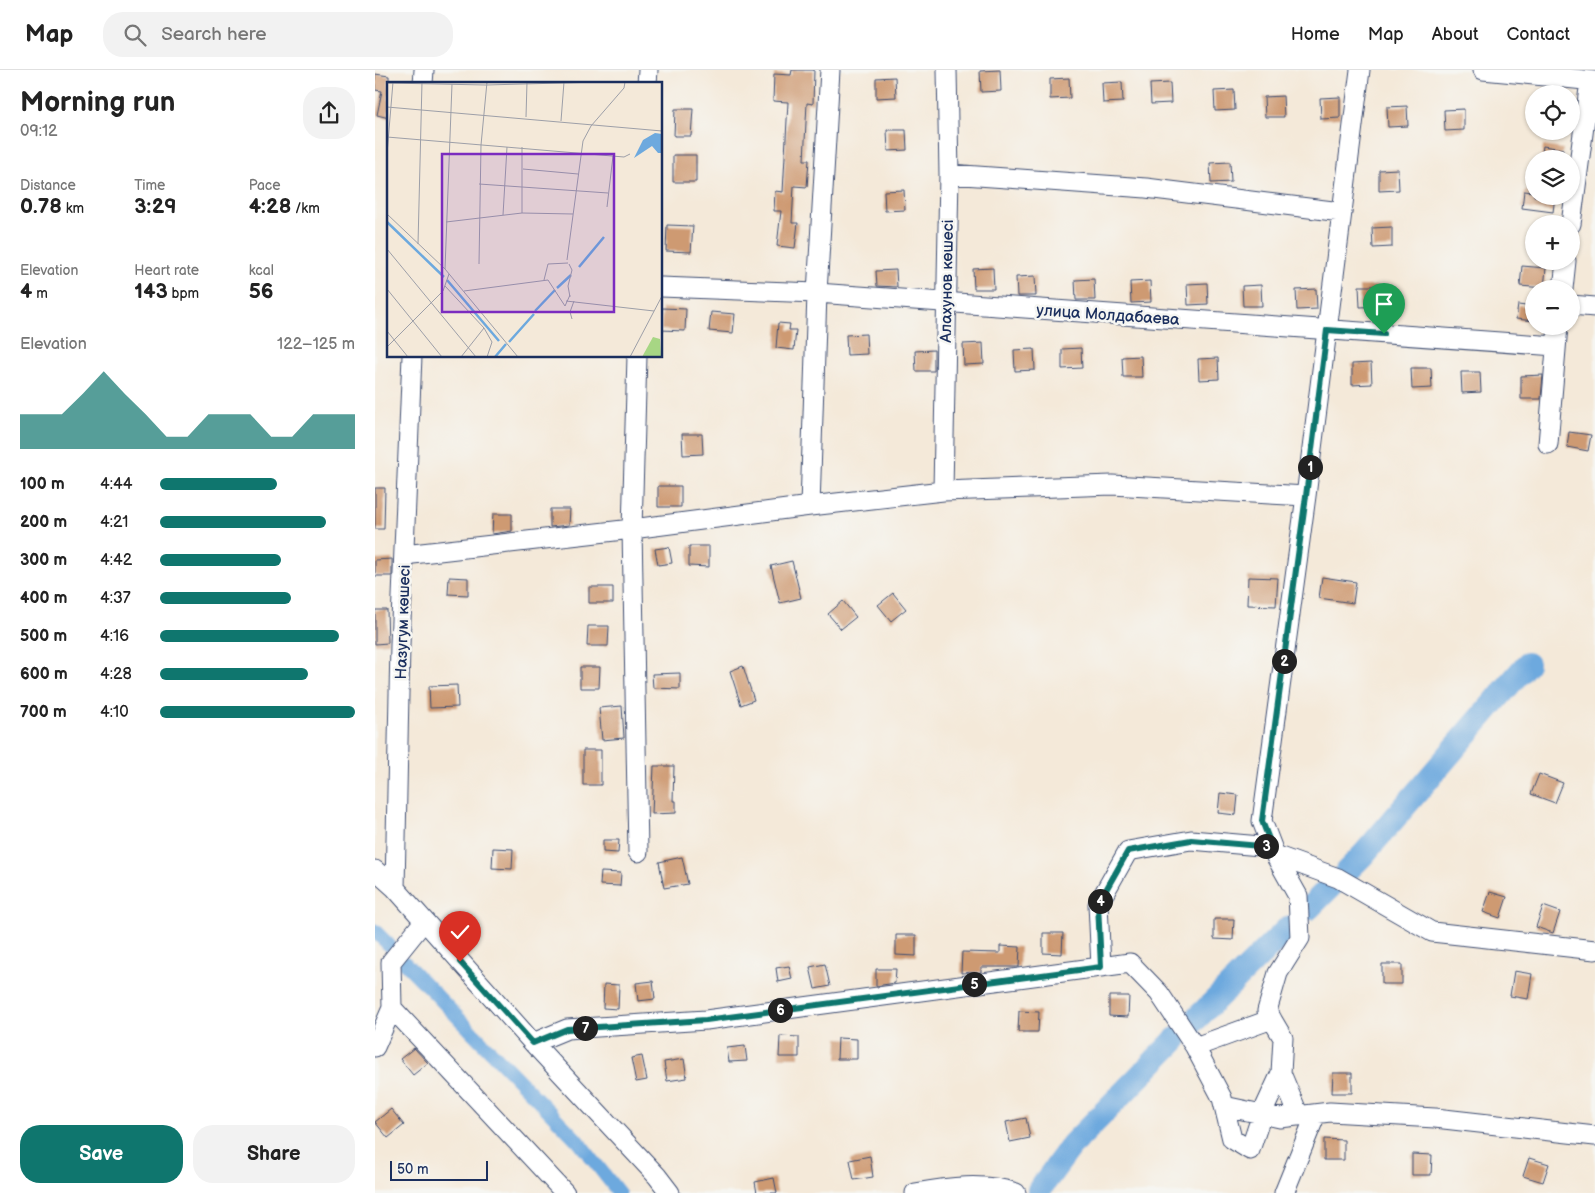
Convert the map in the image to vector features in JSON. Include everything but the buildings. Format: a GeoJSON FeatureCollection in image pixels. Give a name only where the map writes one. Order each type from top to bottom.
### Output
{"type":"FeatureCollection","features":[{"type":"Feature","properties":{"kind":"street"},"geometry":{"type":"LineString","coordinates":[[809,506],[817,292],[830,70]]}},
{"type":"Feature","properties":{"kind":"street","name":"Алахунов көшесі"},"geometry":{"type":"LineString","coordinates":[[943,491],[949,174],[947,70]]}},
{"type":"Feature","properties":{"kind":"street"},"geometry":{"type":"LineString","coordinates":[[533,1043],[567,1029],[706,1020],[1130,963],[1159,993],[1195,1047],[1222,1098],[1232,1139],[1250,1150],[1262,1114],[1281,1074],[1283,1038],[1267,1012],[1278,973],[1300,938],[1298,896],[1274,851],[1262,821],[1306,496],[1359,70]]}},
{"type":"Feature","properties":{"kind":"street"},"geometry":{"type":"LineString","coordinates":[[1483,70],[1593,81],[1572,215]]}},
{"type":"Feature","properties":{"kind":"street"},"geometry":{"type":"LineString","coordinates":[[949,174],[1146,188],[1341,212]]}},
{"type":"Feature","properties":{"kind":"street","name":"улица Молдабаева"},"geometry":{"type":"LineString","coordinates":[[663,287],[817,292],[1555,346]]}},
{"type":"Feature","properties":{"kind":"street"},"geometry":{"type":"LineString","coordinates":[[1580,306],[1595,307]]}},
{"type":"Feature","properties":{"kind":"street"},"geometry":{"type":"LineString","coordinates":[[1548,444],[1557,335]]}},
{"type":"Feature","properties":{"kind":"street","name":"Назугум көшесі"},"geometry":{"type":"LineString","coordinates":[[395,888],[400,645],[412,358]]}},
{"type":"Feature","properties":{"kind":"street"},"geometry":{"type":"LineString","coordinates":[[637,358],[632,529],[638,852]]}},
{"type":"Feature","properties":{"kind":"street"},"geometry":{"type":"LineString","coordinates":[[404,555],[943,491],[1112,486],[1306,496]]}},
{"type":"Feature","properties":{"kind":"street"},"geometry":{"type":"LineString","coordinates":[[1101,967],[1098,904],[1128,851],[1191,840],[1274,851],[1338,878],[1432,932],[1595,950]]}},
{"type":"Feature","properties":{"kind":"street"},"geometry":{"type":"LineString","coordinates":[[375,870],[395,888],[533,1043],[657,1176],[670,1193]]}},
{"type":"Feature","properties":{"kind":"street"},"geometry":{"type":"LineString","coordinates":[[375,1047],[392,1008],[391,962],[424,921]]}},
{"type":"Feature","properties":{"kind":"street"},"geometry":{"type":"LineString","coordinates":[[392,1008],[565,1193]]}},
{"type":"Feature","properties":{"kind":"street"},"geometry":{"type":"LineString","coordinates":[[1195,1047],[1271,1019]]}},
{"type":"Feature","properties":{"kind":"street"},"geometry":{"type":"LineString","coordinates":[[1281,1074],[1308,1115]]}},
{"type":"Feature","properties":{"kind":"street"},"geometry":{"type":"LineString","coordinates":[[1224,1106],[1280,1118],[1330,1112],[1435,1118],[1595,1136]]}},
{"type":"Feature","properties":{"kind":"street"},"geometry":{"type":"LineString","coordinates":[[1284,1193],[1308,1115]]}},
{"type":"Feature","properties":{"kind":"street"},"geometry":{"type":"LineString","coordinates":[[915,1193],[944,1187],[999,1187],[1016,1193]]}},
{"type":"Feature","properties":{"kind":"waterway"},"geometry":{"type":"LineString","coordinates":[[1347,871],[1363,855],[1527,664]]}},
{"type":"Feature","properties":{"kind":"waterway"},"geometry":{"type":"LineString","coordinates":[[1309,908],[1331,886]]}},
{"type":"Feature","properties":{"kind":"waterway"},"geometry":{"type":"LineString","coordinates":[[1193,1022],[1288,928]]}},
{"type":"Feature","properties":{"kind":"waterway"},"geometry":{"type":"LineString","coordinates":[[375,931],[389,945]]}},
{"type":"Feature","properties":{"kind":"waterway"},"geometry":{"type":"LineString","coordinates":[[405,963],[578,1141],[619,1193]]}},
{"type":"Feature","properties":{"kind":"waterway"},"geometry":{"type":"LineString","coordinates":[[1039,1190],[1072,1145],[1176,1039]]}},
{"type":"Feature","properties":{"kind":"route"},"geometry":{"type":"LineString","coordinates":[[460,962],[533,1043],[567,1029],[706,1020],[1101,967],[1098,904],[1128,851],[1191,840],[1272,847],[1262,821],[1327,330],[1384,334]]}}]}
